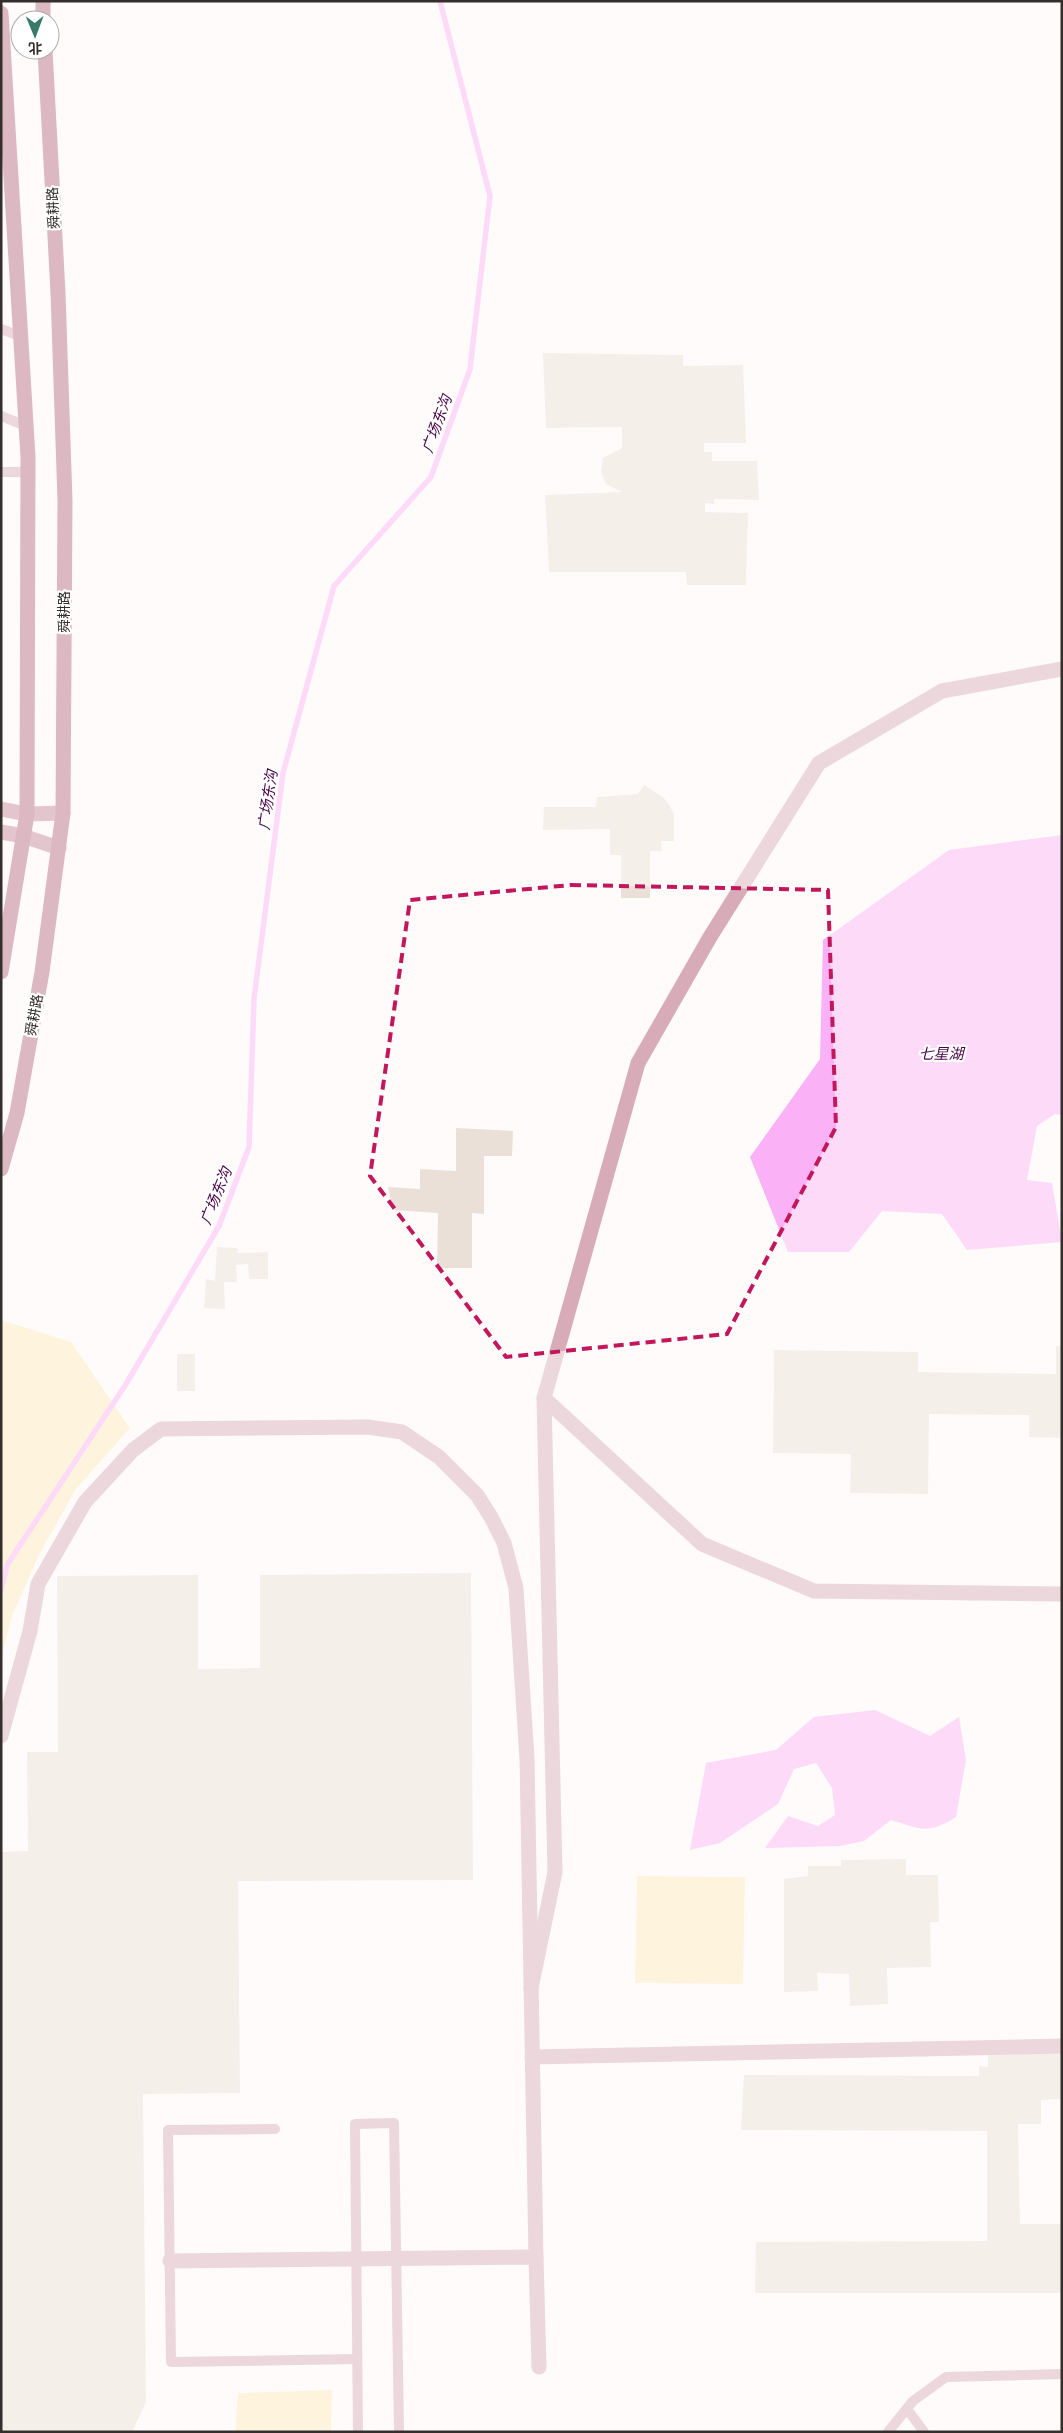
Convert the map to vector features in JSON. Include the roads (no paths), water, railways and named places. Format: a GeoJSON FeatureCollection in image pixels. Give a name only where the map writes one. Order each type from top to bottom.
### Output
{"type":"FeatureCollection","features":[{"type":"Feature","properties":{"kind":"main road"},"geometry":{"type":"LineString","coordinates":[[1,13],[28,472],[27,814],[1,972]]}},
{"type":"Feature","properties":{"kind":"main road","name":"舜耕路"},"geometry":{"type":"LineString","coordinates":[[1,1169],[17,1113],[42,972],[63,814],[65,501],[58,293],[46,60]]}},
{"type":"Feature","properties":{"kind":"main road"},"geometry":{"type":"LineString","coordinates":[[1,809],[27,814],[63,814]]}},
{"type":"Feature","properties":{"kind":"main road"},"geometry":{"type":"LineString","coordinates":[[1,832],[23,836],[59,848]]}},
{"type":"Feature","properties":{"kind":"street"},"geometry":{"type":"LineString","coordinates":[[531,1988],[555,1872],[544,1398],[638,1063],[710,937],[819,762],[942,692],[1062,669]]}},
{"type":"Feature","properties":{"kind":"street"},"geometry":{"type":"LineString","coordinates":[[544,1398],[702,1544],[814,1591],[1062,1594]]}},
{"type":"Feature","properties":{"kind":"street"},"geometry":{"type":"LineString","coordinates":[[1,1736],[30,1631],[38,1584],[85,1502],[132,1450],[161,1429],[368,1427],[402,1432],[439,1457],[476,1495],[491,1517],[504,1543],[516,1588],[527,1758],[539,2367]]}},
{"type":"Feature","properties":{"kind":"street"},"geometry":{"type":"LineString","coordinates":[[532,2057],[1062,2046]]}},
{"type":"Feature","properties":{"kind":"street"},"geometry":{"type":"LineString","coordinates":[[170,2260],[396,2260],[536,2257]]}},
{"type":"Feature","properties":{"kind":"lane"},"geometry":{"type":"LineString","coordinates":[[1,329],[20,336]]}},
{"type":"Feature","properties":{"kind":"lane"},"geometry":{"type":"LineString","coordinates":[[1,416],[26,426]]}},
{"type":"Feature","properties":{"kind":"lane"},"geometry":{"type":"LineString","coordinates":[[1,472],[28,472]]}},
{"type":"Feature","properties":{"kind":"lane"},"geometry":{"type":"LineString","coordinates":[[358,2432],[355,2124],[394,2124],[399,2432]]}},
{"type":"Feature","properties":{"kind":"lane"},"geometry":{"type":"LineString","coordinates":[[275,2129],[168,2130],[171,2362],[357,2359]]}},
{"type":"Feature","properties":{"kind":"lane"},"geometry":{"type":"LineString","coordinates":[[888,2432],[913,2401],[946,2377],[1062,2374]]}},
{"type":"Feature","properties":{"kind":"lane"},"geometry":{"type":"LineString","coordinates":[[907,2408],[924,2432]]}},
{"type":"Feature","properties":{"kind":"water","name":"七星湖"},"geometry":{"type":"Polygon","coordinates":[[[1062,835],[1062,1115],[1055,1114],[1037,1126],[1027,1180],[1052,1183],[1062,1242],[967,1250],[942,1214],[882,1211],[849,1252],[788,1252],[750,1157],[820,1059],[823,940],[949,850],[1062,835]]]}},
{"type":"Feature","properties":{"kind":"water"},"geometry":{"type":"Polygon","coordinates":[[[875,1710],[930,1736],[959,1717],[966,1760],[956,1817],[938,1826],[924,1829],[891,1820],[864,1841],[840,1846],[765,1848],[788,1816],[818,1826],[835,1815],[832,1788],[816,1763],[794,1769],[778,1804],[720,1843],[690,1850],[706,1763],[776,1750],[814,1717],[875,1710]]]}},
{"type":"Feature","properties":{"kind":"waterway","name":"广场东沟"},"geometry":{"type":"LineString","coordinates":[[1,1590],[7,1565],[126,1384],[219,1226],[249,1147],[254,999],[283,773],[334,586],[431,477],[470,369],[490,196],[440,1]]}}]}
